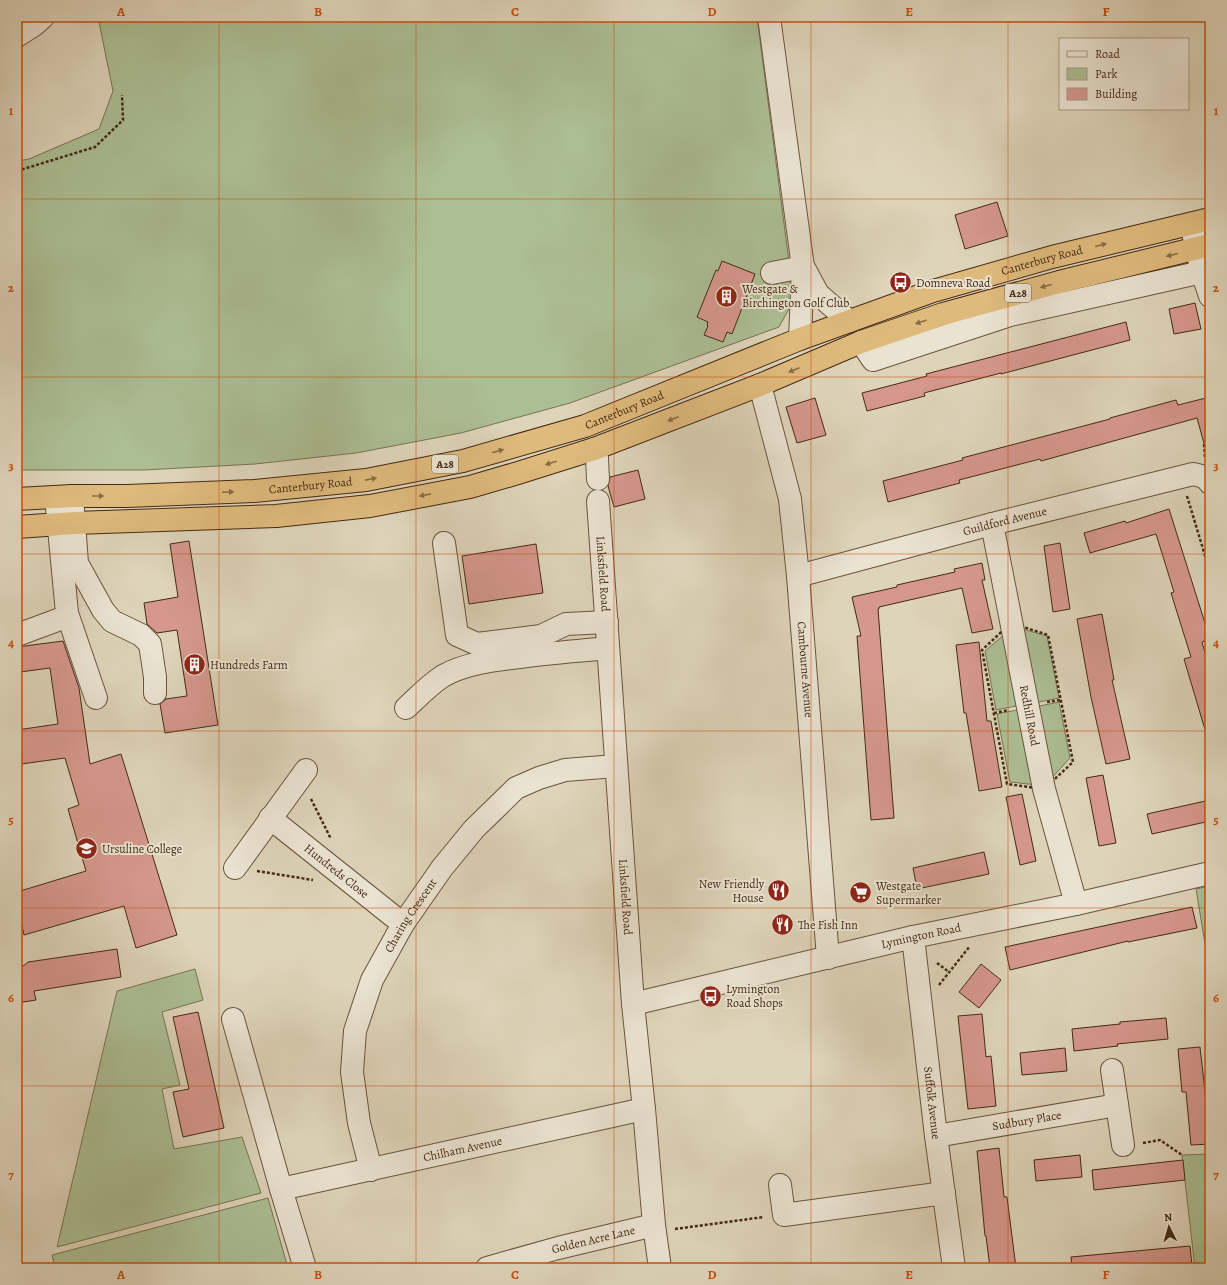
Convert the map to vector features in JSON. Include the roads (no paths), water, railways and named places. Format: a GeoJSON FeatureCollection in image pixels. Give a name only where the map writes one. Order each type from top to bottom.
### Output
{"type":"FeatureCollection","features":[{"type":"Feature","properties":{"kind":"highway","name":"Canterbury Road"},"geometry":{"type":"LineString","coordinates":[[17,499],[254,491],[366,480],[463,460],[585,426],[800,340],[933,291],[1052,257],[1201,221]]}},
{"type":"Feature","properties":{"kind":"highway","name":"Canterbury Road"},"geometry":{"type":"LineString","coordinates":[[17,527],[66,523],[276,516],[370,506],[470,487],[594,449],[760,385],[861,342],[943,314],[1059,282],[1203,247]]}},
{"type":"Feature","properties":{"kind":"street"},"geometry":{"type":"LineString","coordinates":[[17,36],[43,17]]}},
{"type":"Feature","properties":{"kind":"street"},"geometry":{"type":"LineString","coordinates":[[769,17],[803,267],[800,340]]}},
{"type":"Feature","properties":{"kind":"street"},"geometry":{"type":"LineString","coordinates":[[1201,221],[1203,247],[1202,272],[1210,296]]}},
{"type":"Feature","properties":{"kind":"street"},"geometry":{"type":"LineString","coordinates":[[772,273],[803,267]]}},
{"type":"Feature","properties":{"kind":"street"},"geometry":{"type":"LineString","coordinates":[[803,267],[818,294],[849,321]]}},
{"type":"Feature","properties":{"kind":"street"},"geometry":{"type":"LineString","coordinates":[[861,342],[873,360],[1010,315],[1202,272]]}},
{"type":"Feature","properties":{"kind":"street","name":"Cambourne Avenue"},"geometry":{"type":"LineString","coordinates":[[760,385],[790,499],[798,576],[828,958]]}},
{"type":"Feature","properties":{"kind":"street"},"geometry":{"type":"LineString","coordinates":[[594,449],[597,458],[598,479]]}},
{"type":"Feature","properties":{"kind":"street","name":"Guildford Avenue"},"geometry":{"type":"LineString","coordinates":[[798,576],[992,524],[1193,474],[1205,477],[1210,483]]}},
{"type":"Feature","properties":{"kind":"street"},"geometry":{"type":"LineString","coordinates":[[64,497],[66,523],[67,613],[96,698]]}},
{"type":"Feature","properties":{"kind":"street","name":"Linksfield Road"},"geometry":{"type":"LineString","coordinates":[[598,501],[593,527],[607,622],[633,1004],[654,1228],[660,1268]]}},
{"type":"Feature","properties":{"kind":"street"},"geometry":{"type":"LineString","coordinates":[[66,523],[77,563],[103,610],[112,621],[141,635],[150,644],[155,677],[155,693]]}},
{"type":"Feature","properties":{"kind":"street","name":"Redhill Road"},"geometry":{"type":"LineString","coordinates":[[992,524],[1044,789],[1076,904]]}},
{"type":"Feature","properties":{"kind":"street"},"geometry":{"type":"LineString","coordinates":[[444,543],[458,635],[477,644],[541,636],[566,624],[607,622]]}},
{"type":"Feature","properties":{"kind":"street"},"geometry":{"type":"LineString","coordinates":[[17,635],[63,618],[67,613]]}},
{"type":"Feature","properties":{"kind":"street"},"geometry":{"type":"LineString","coordinates":[[406,708],[427,688],[444,676],[462,668],[484,662],[505,659],[608,648]]}},
{"type":"Feature","properties":{"kind":"street","name":"Charing Crescent"},"geometry":{"type":"LineString","coordinates":[[371,1170],[359,1123],[352,1072],[354,1031],[372,980],[403,924],[442,868],[474,829],[516,788],[539,778],[565,770],[616,766]]}},
{"type":"Feature","properties":{"kind":"street"},"geometry":{"type":"LineString","coordinates":[[235,868],[306,770]]}},
{"type":"Feature","properties":{"kind":"street","name":"Hundreds Close"},"geometry":{"type":"LineString","coordinates":[[270,818],[403,924]]}},
{"type":"Feature","properties":{"kind":"street","name":"Lymington Road"},"geometry":{"type":"LineString","coordinates":[[633,1004],[913,937],[1076,904],[1210,873]]}},
{"type":"Feature","properties":{"kind":"street","name":"Suffolk Avenue"},"geometry":{"type":"LineString","coordinates":[[913,937],[936,1136],[954,1268]]}},
{"type":"Feature","properties":{"kind":"street"},"geometry":{"type":"LineString","coordinates":[[233,1019],[305,1268]]}},
{"type":"Feature","properties":{"kind":"street"},"geometry":{"type":"LineString","coordinates":[[1112,1070],[1123,1145]]}},
{"type":"Feature","properties":{"kind":"street","name":"Sudbury Place"},"geometry":{"type":"LineString","coordinates":[[936,1136],[1117,1104]]}},
{"type":"Feature","properties":{"kind":"street","name":"Chilham Avenue"},"geometry":{"type":"LineString","coordinates":[[281,1189],[644,1109]]}},
{"type":"Feature","properties":{"kind":"street"},"geometry":{"type":"LineString","coordinates":[[780,1185],[784,1215],[944,1193]]}},
{"type":"Feature","properties":{"kind":"street","name":"Golden Acre Lane"},"geometry":{"type":"LineString","coordinates":[[487,1268],[558,1248],[654,1228]]}},
{"type":"Feature","properties":{"kind":"place","name":"Domneva Road"},"geometry":{"type":"Point","coordinates":[900,283]}},
{"type":"Feature","properties":{"kind":"place","name":"Westgate & Birchington Golf Club"},"geometry":{"type":"Point","coordinates":[726,296]}},
{"type":"Feature","properties":{"kind":"place","name":"Hundreds Farm"},"geometry":{"type":"Point","coordinates":[195,665]}},
{"type":"Feature","properties":{"kind":"place","name":"Ursuline College"},"geometry":{"type":"Point","coordinates":[87,849]}},
{"type":"Feature","properties":{"kind":"place","name":"New Friendly House"},"geometry":{"type":"Point","coordinates":[779,891]}},
{"type":"Feature","properties":{"kind":"place","name":"Westgate Supermarker"},"geometry":{"type":"Point","coordinates":[861,893]}},
{"type":"Feature","properties":{"kind":"place","name":"The Fish Inn"},"geometry":{"type":"Point","coordinates":[783,925]}},
{"type":"Feature","properties":{"kind":"place","name":"Lymington Road Shops"},"geometry":{"type":"Point","coordinates":[711,996]}}]}
